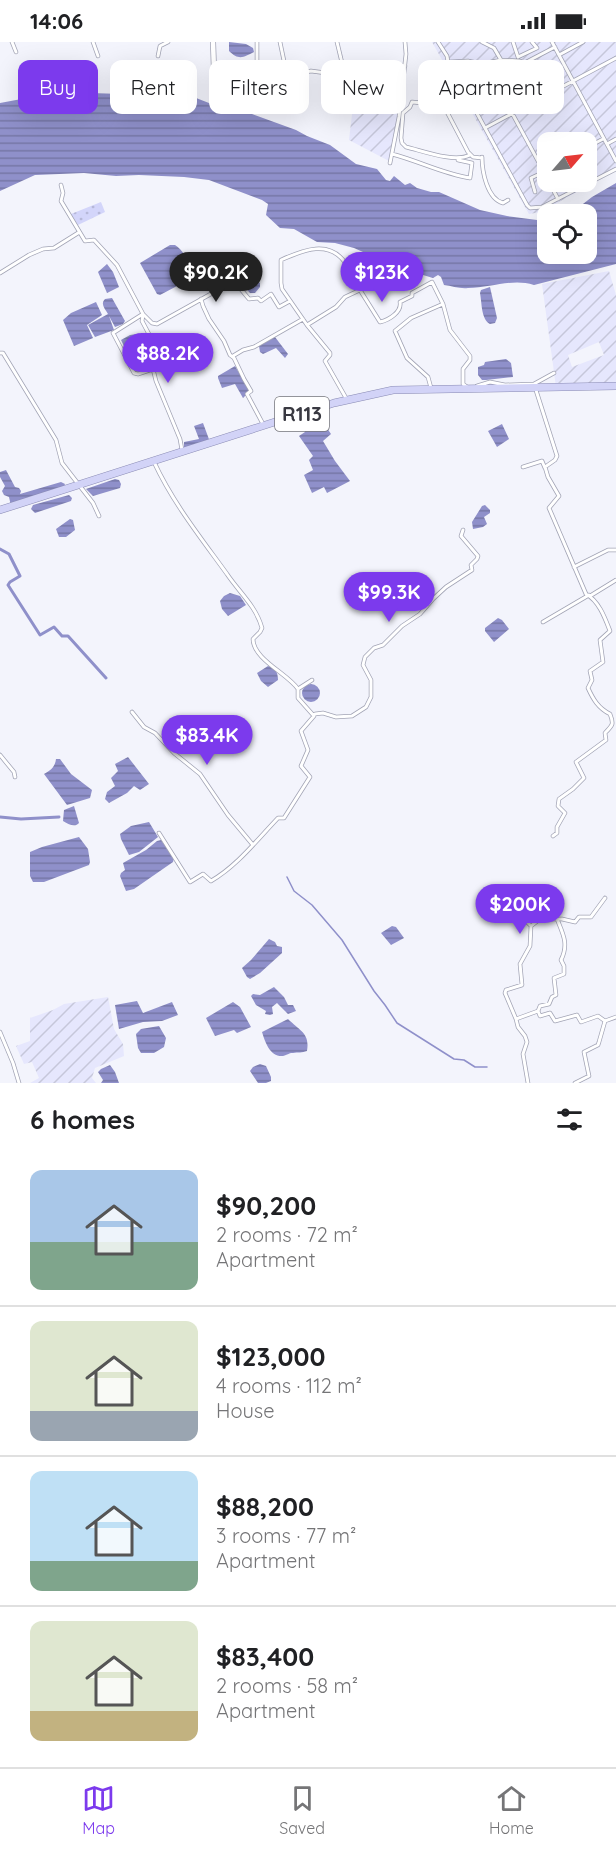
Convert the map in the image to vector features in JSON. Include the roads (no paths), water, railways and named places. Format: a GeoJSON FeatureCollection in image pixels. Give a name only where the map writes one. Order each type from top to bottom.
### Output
{"type":"FeatureCollection","features":[{"type":"Feature","properties":{"kind":"main road","name":"R113"},"geometry":{"type":"LineString","coordinates":[[0,510],[347,400],[393,390],[616,386]]}},
{"type":"Feature","properties":{"kind":"street"},"geometry":{"type":"LineString","coordinates":[[12,42],[16,52]]}},
{"type":"Feature","properties":{"kind":"street"},"geometry":{"type":"LineString","coordinates":[[93,42],[98,56]]}},
{"type":"Feature","properties":{"kind":"street"},"geometry":{"type":"LineString","coordinates":[[158,57],[160,46],[168,42]]}},
{"type":"Feature","properties":{"kind":"street"},"geometry":{"type":"LineString","coordinates":[[213,42],[214,60]]}},
{"type":"Feature","properties":{"kind":"street"},"geometry":{"type":"LineString","coordinates":[[257,42],[257,60]]}},
{"type":"Feature","properties":{"kind":"street"},"geometry":{"type":"LineString","coordinates":[[280,42],[284,60]]}},
{"type":"Feature","properties":{"kind":"street"},"geometry":{"type":"LineString","coordinates":[[337,42],[341,60]]}},
{"type":"Feature","properties":{"kind":"street"},"geometry":{"type":"LineString","coordinates":[[405,42],[405,60]]}},
{"type":"Feature","properties":{"kind":"street"},"geometry":{"type":"LineString","coordinates":[[438,42],[448,60]]}},
{"type":"Feature","properties":{"kind":"street"},"geometry":{"type":"LineString","coordinates":[[482,42],[494,48],[501,60]]}},
{"type":"Feature","properties":{"kind":"street"},"geometry":{"type":"LineString","coordinates":[[513,42],[520,60]]}},
{"type":"Feature","properties":{"kind":"street"},"geometry":{"type":"LineString","coordinates":[[521,60],[537,48],[532,42]]}},
{"type":"Feature","properties":{"kind":"street"},"geometry":{"type":"LineString","coordinates":[[552,42],[616,161]]}},
{"type":"Feature","properties":{"kind":"street"},"geometry":{"type":"LineString","coordinates":[[559,55],[583,42]]}},
{"type":"Feature","properties":{"kind":"street"},"geometry":{"type":"LineString","coordinates":[[523,60],[555,48]]}},
{"type":"Feature","properties":{"kind":"street"},"geometry":{"type":"LineString","coordinates":[[564,86],[616,58]]}},
{"type":"Feature","properties":{"kind":"street"},"geometry":{"type":"LineString","coordinates":[[418,102],[412,101],[410,107],[403,113],[402,144],[406,147],[451,157],[482,157],[483,176],[496,200],[503,203],[508,200]]}},
{"type":"Feature","properties":{"kind":"street"},"geometry":{"type":"LineString","coordinates":[[390,163],[395,146],[399,114]]}},
{"type":"Feature","properties":{"kind":"street"},"geometry":{"type":"LineString","coordinates":[[392,154],[447,173],[470,178],[472,156],[449,114]]}},
{"type":"Feature","properties":{"kind":"street"},"geometry":{"type":"LineString","coordinates":[[478,114],[530,208],[539,208],[616,169]]}},
{"type":"Feature","properties":{"kind":"street"},"geometry":{"type":"LineString","coordinates":[[485,128],[510,114]]}},
{"type":"Feature","properties":{"kind":"street"},"geometry":{"type":"LineString","coordinates":[[513,114],[537,156]]}},
{"type":"Feature","properties":{"kind":"street"},"geometry":{"type":"LineString","coordinates":[[597,142],[604,139]]}},
{"type":"Feature","properties":{"kind":"street"},"geometry":{"type":"LineString","coordinates":[[607,144],[616,139]]}},
{"type":"Feature","properties":{"kind":"street"},"geometry":{"type":"LineString","coordinates":[[395,146],[472,163]]}},
{"type":"Feature","properties":{"kind":"street"},"geometry":{"type":"LineString","coordinates":[[535,192],[531,178],[537,175]]}},
{"type":"Feature","properties":{"kind":"street"},"geometry":{"type":"LineString","coordinates":[[61,185],[63,193],[61,201],[78,232],[84,241],[94,240],[117,265],[143,314],[152,323],[157,324],[234,281],[249,299],[258,298],[261,301],[271,294],[279,307],[290,301]]}},
{"type":"Feature","properties":{"kind":"street"},"geometry":{"type":"LineString","coordinates":[[554,192],[558,199]]}},
{"type":"Feature","properties":{"kind":"street"},"geometry":{"type":"LineString","coordinates":[[0,273],[29,255],[43,249],[54,248],[78,232]]}},
{"type":"Feature","properties":{"kind":"street"},"geometry":{"type":"LineString","coordinates":[[347,400],[325,361],[330,353],[307,325],[281,285],[281,260],[314,249],[327,249],[339,256],[380,322],[399,310],[400,302],[432,282],[445,309],[448,326],[470,356],[470,360],[463,369],[462,379],[465,387],[490,382],[535,386],[554,373]]}},
{"type":"Feature","properties":{"kind":"street"},"geometry":{"type":"LineString","coordinates":[[307,325],[336,307],[345,297],[360,290]]}},
{"type":"Feature","properties":{"kind":"street"},"geometry":{"type":"LineString","coordinates":[[201,298],[209,319],[251,391],[247,395],[252,400],[264,426]]}},
{"type":"Feature","properties":{"kind":"street"},"geometry":{"type":"LineString","coordinates":[[430,390],[428,377],[407,358],[395,331],[411,318],[443,304]]}},
{"type":"Feature","properties":{"kind":"street"},"geometry":{"type":"LineString","coordinates":[[143,314],[113,333],[134,373],[143,373],[153,369]]}},
{"type":"Feature","properties":{"kind":"street"},"geometry":{"type":"LineString","coordinates":[[143,314],[142,321],[151,338],[153,369],[158,388],[180,439],[182,452]]}},
{"type":"Feature","properties":{"kind":"street"},"geometry":{"type":"LineString","coordinates":[[232,357],[303,319]]}},
{"type":"Feature","properties":{"kind":"street"},"geometry":{"type":"LineString","coordinates":[[0,353],[3,352],[56,440],[62,463],[80,485],[99,516]]}},
{"type":"Feature","properties":{"kind":"street"},"geometry":{"type":"LineString","coordinates":[[535,386],[557,456],[545,468]]}},
{"type":"Feature","properties":{"kind":"street"},"geometry":{"type":"LineString","coordinates":[[523,467],[542,460],[559,496],[549,508],[586,594],[603,614],[610,632],[600,640],[603,648],[601,654],[603,661],[590,671],[592,680],[588,688],[593,699],[610,714],[613,724],[605,733],[605,741],[577,762],[584,778],[559,799],[558,806],[565,813],[553,837]]}},
{"type":"Feature","properties":{"kind":"street"},"geometry":{"type":"LineString","coordinates":[[154,462],[170,493],[201,539],[256,613],[262,628],[253,639],[253,646],[282,676],[291,680],[298,689],[298,698],[314,714]]}},
{"type":"Feature","properties":{"kind":"street"},"geometry":{"type":"LineString","coordinates":[[159,833],[191,882],[202,874],[209,881],[253,845],[278,818],[284,818],[310,779],[301,766],[308,750],[301,731],[314,714],[323,713],[336,717],[352,716],[366,707],[370,697],[371,680],[363,665],[365,657],[420,614],[442,591],[472,571],[471,565],[478,556],[461,536],[463,530]]}},
{"type":"Feature","properties":{"kind":"street"},"geometry":{"type":"LineString","coordinates":[[574,567],[608,550],[616,550]]}},
{"type":"Feature","properties":{"kind":"street"},"geometry":{"type":"LineString","coordinates":[[543,622],[616,580]]}},
{"type":"Feature","properties":{"kind":"street"},"geometry":{"type":"LineString","coordinates":[[298,689],[312,680]]}},
{"type":"Feature","properties":{"kind":"street"},"geometry":{"type":"LineString","coordinates":[[132,712],[143,726],[155,733],[174,753],[200,774],[228,815],[253,845]]}},
{"type":"Feature","properties":{"kind":"street"},"geometry":{"type":"LineString","coordinates":[[0,755],[14,772],[15,777]]}},
{"type":"Feature","properties":{"kind":"street"},"geometry":{"type":"LineString","coordinates":[[531,926],[540,919],[575,922],[579,917],[591,917],[605,898]]}},
{"type":"Feature","properties":{"kind":"street"},"geometry":{"type":"LineString","coordinates":[[513,901],[522,917],[531,926],[530,946],[520,964],[522,985],[506,990],[505,993],[518,1027],[527,1042],[523,1054],[528,1083]]}},
{"type":"Feature","properties":{"kind":"street"},"geometry":{"type":"LineString","coordinates":[[516,1019],[538,1011],[540,1006],[550,1004],[552,997],[557,993],[554,978],[564,974],[561,960],[566,942],[557,919]]}},
{"type":"Feature","properties":{"kind":"street"},"geometry":{"type":"LineString","coordinates":[[538,1011],[540,1016],[550,1013],[554,1020],[577,1015],[581,1022],[598,1016],[605,1021]]}},
{"type":"Feature","properties":{"kind":"street"},"geometry":{"type":"LineString","coordinates":[[605,1021],[616,1017]]}},
{"type":"Feature","properties":{"kind":"street"},"geometry":{"type":"LineString","coordinates":[[575,1083],[589,1076],[584,1052],[598,1045],[605,1021]]}},
{"type":"Feature","properties":{"kind":"street"},"geometry":{"type":"LineString","coordinates":[[0,1032],[19,1083]]}},
{"type":"Feature","properties":{"kind":"water"},"geometry":{"type":"Polygon","coordinates":[[[229,42],[246,44],[253,48],[254,52],[244,57],[236,56],[229,51],[229,42]]]}},
{"type":"Feature","properties":{"kind":"water"},"geometry":{"type":"Polygon","coordinates":[[[98,93],[110,94],[110,114],[197,114],[197,98],[209,103],[209,114],[252,114],[330,145],[356,164],[377,169],[386,180],[390,181],[394,176],[405,185],[410,183],[417,188],[439,192],[480,210],[537,220],[537,264],[597,264],[597,204],[583,204],[616,183],[616,264],[534,285],[518,283],[459,288],[444,285],[438,275],[433,278],[413,272],[399,271],[388,261],[354,248],[335,243],[317,242],[294,229],[280,228],[266,215],[268,204],[209,180],[84,173],[35,175],[0,191],[0,103],[18,100],[18,114],[98,114],[98,93]]]}},
{"type":"Feature","properties":{"kind":"water"},"geometry":{"type":"Polygon","coordinates":[[[170,245],[175,245],[181,251],[194,277],[160,295],[157,294],[140,263],[170,245]]]}},
{"type":"Feature","properties":{"kind":"water"},"geometry":{"type":"Polygon","coordinates":[[[107,264],[119,287],[107,293],[98,272],[107,264]]]}},
{"type":"Feature","properties":{"kind":"water"},"geometry":{"type":"Polygon","coordinates":[[[239,271],[260,283],[255,293],[250,293],[236,277],[239,271]]]}},
{"type":"Feature","properties":{"kind":"water"},"geometry":{"type":"Polygon","coordinates":[[[490,287],[497,318],[495,323],[490,324],[483,315],[480,293],[481,290],[490,287]]]}},
{"type":"Feature","properties":{"kind":"water"},"geometry":{"type":"Polygon","coordinates":[[[112,298],[125,321],[115,327],[109,316],[114,330],[95,337],[88,325],[108,314],[103,303],[105,299],[112,298]]]}},
{"type":"Feature","properties":{"kind":"water"},"geometry":{"type":"Polygon","coordinates":[[[96,302],[102,315],[87,325],[93,338],[74,346],[63,320],[71,313],[96,302]]]}},
{"type":"Feature","properties":{"kind":"water"},"geometry":{"type":"Polygon","coordinates":[[[137,334],[144,347],[133,352],[126,350],[121,340],[137,334]]]}},
{"type":"Feature","properties":{"kind":"water"},"geometry":{"type":"Polygon","coordinates":[[[275,337],[288,354],[285,358],[276,348],[263,354],[260,352],[259,346],[275,337]]]}},
{"type":"Feature","properties":{"kind":"water"},"geometry":{"type":"Polygon","coordinates":[[[147,351],[151,356],[151,368],[137,371],[131,359],[147,351]]]}},
{"type":"Feature","properties":{"kind":"water"},"geometry":{"type":"Polygon","coordinates":[[[506,359],[511,363],[513,377],[482,380],[478,375],[478,367],[484,365],[485,362],[506,359]]]}},
{"type":"Feature","properties":{"kind":"water"},"geometry":{"type":"Polygon","coordinates":[[[235,366],[250,391],[243,398],[235,384],[222,388],[218,378],[235,366]]]}},
{"type":"Feature","properties":{"kind":"water"},"geometry":{"type":"Polygon","coordinates":[[[203,423],[210,442],[184,450],[184,442],[199,439],[194,426],[203,423]]]}},
{"type":"Feature","properties":{"kind":"water"},"geometry":{"type":"Polygon","coordinates":[[[313,424],[316,429],[325,425],[331,434],[323,441],[350,481],[327,493],[324,487],[312,493],[304,475],[313,470],[309,460],[313,456],[299,436],[305,432],[304,428],[313,424]]]}},
{"type":"Feature","properties":{"kind":"water"},"geometry":{"type":"Polygon","coordinates":[[[502,424],[509,439],[497,447],[488,431],[502,424]]]}},
{"type":"Feature","properties":{"kind":"water"},"geometry":{"type":"Polygon","coordinates":[[[6,470],[15,487],[21,491],[20,494],[61,482],[65,484],[63,489],[11,506],[9,497],[2,491],[5,486],[0,477],[0,472],[6,470]]]}},
{"type":"Feature","properties":{"kind":"water"},"geometry":{"type":"Polygon","coordinates":[[[115,479],[119,480],[120,488],[93,496],[86,489],[115,479]]]}},
{"type":"Feature","properties":{"kind":"water"},"geometry":{"type":"Polygon","coordinates":[[[69,495],[72,498],[71,501],[35,513],[31,509],[33,505],[69,495]]]}},
{"type":"Feature","properties":{"kind":"water"},"geometry":{"type":"Polygon","coordinates":[[[485,505],[490,510],[490,513],[484,517],[487,524],[473,529],[472,522],[485,505]]]}},
{"type":"Feature","properties":{"kind":"water"},"geometry":{"type":"Polygon","coordinates":[[[70,519],[73,520],[75,530],[66,537],[59,537],[56,529],[70,519]]]}},
{"type":"Feature","properties":{"kind":"water"},"geometry":{"type":"Polygon","coordinates":[[[230,593],[240,596],[246,605],[228,616],[222,609],[220,601],[230,593]]]}},
{"type":"Feature","properties":{"kind":"water"},"geometry":{"type":"Polygon","coordinates":[[[498,618],[509,629],[494,642],[485,628],[498,618]]]}},
{"type":"Feature","properties":{"kind":"water"},"geometry":{"type":"Polygon","coordinates":[[[268,666],[276,671],[278,680],[268,687],[257,673],[268,666]]]}},
{"type":"Feature","properties":{"kind":"water"},"geometry":{"type":"Polygon","coordinates":[[[311,684],[319,689],[320,693],[315,701],[311,702],[303,697],[302,693],[307,685],[311,684]]]}},
{"type":"Feature","properties":{"kind":"water"},"geometry":{"type":"Polygon","coordinates":[[[128,757],[149,784],[140,790],[134,786],[127,793],[109,803],[105,799],[107,792],[115,786],[111,778],[118,771],[115,764],[128,757]]]}},
{"type":"Feature","properties":{"kind":"water"},"geometry":{"type":"Polygon","coordinates":[[[56,759],[60,759],[71,774],[92,790],[90,798],[67,805],[44,774],[52,768],[56,759]]]}},
{"type":"Feature","properties":{"kind":"water"},"geometry":{"type":"Polygon","coordinates":[[[74,806],[79,823],[73,825],[63,821],[64,810],[74,806]]]}},
{"type":"Feature","properties":{"kind":"water"},"geometry":{"type":"Polygon","coordinates":[[[149,822],[158,837],[139,852],[129,855],[120,834],[131,826],[149,822]]]}},
{"type":"Feature","properties":{"kind":"water"},"geometry":{"type":"Polygon","coordinates":[[[79,837],[88,849],[89,865],[44,882],[33,882],[30,876],[30,852],[79,837]]]}},
{"type":"Feature","properties":{"kind":"water"},"geometry":{"type":"Polygon","coordinates":[[[161,840],[174,858],[173,862],[134,889],[126,891],[120,876],[125,870],[123,863],[161,840]]]}},
{"type":"Feature","properties":{"kind":"water"},"geometry":{"type":"Polygon","coordinates":[[[392,926],[396,927],[404,938],[391,945],[381,933],[392,926]]]}},
{"type":"Feature","properties":{"kind":"water"},"geometry":{"type":"Polygon","coordinates":[[[269,939],[282,947],[282,953],[250,979],[242,968],[269,939]]]}},
{"type":"Feature","properties":{"kind":"water"},"geometry":{"type":"Polygon","coordinates":[[[274,987],[288,1005],[293,1005],[296,1011],[288,1014],[277,1003],[272,1007],[273,1014],[270,1015],[265,1014],[266,1011],[256,1005],[251,996],[253,994],[260,995],[274,987]]]}},
{"type":"Feature","properties":{"kind":"water"},"geometry":{"type":"Polygon","coordinates":[[[137,1001],[143,1013],[172,1002],[178,1015],[162,1021],[143,1022],[119,1029],[115,1005],[137,1001]]]}},
{"type":"Feature","properties":{"kind":"water"},"geometry":{"type":"Polygon","coordinates":[[[233,1002],[240,1007],[251,1027],[237,1033],[234,1030],[215,1036],[206,1018],[233,1002]]]}},
{"type":"Feature","properties":{"kind":"water"},"geometry":{"type":"Polygon","coordinates":[[[288,1019],[305,1036],[307,1051],[278,1056],[269,1048],[262,1032],[288,1019]]]}},
{"type":"Feature","properties":{"kind":"water"},"geometry":{"type":"Polygon","coordinates":[[[159,1026],[166,1038],[164,1047],[154,1053],[141,1053],[136,1034],[141,1029],[159,1026]]]}},
{"type":"Feature","properties":{"kind":"water"},"geometry":{"type":"Polygon","coordinates":[[[260,1064],[266,1066],[271,1081],[258,1083],[250,1071],[260,1064]]]}},
{"type":"Feature","properties":{"kind":"water"},"geometry":{"type":"Polygon","coordinates":[[[110,1065],[119,1083],[101,1083],[103,1080],[98,1072],[110,1065]]]}},
{"type":"Feature","properties":{"kind":"waterway"},"geometry":{"type":"LineString","coordinates":[[0,549],[9,554],[20,576],[8,585],[40,635],[54,627],[62,636],[68,636],[106,678]]}},
{"type":"Feature","properties":{"kind":"waterway"},"geometry":{"type":"LineString","coordinates":[[0,817],[21,819],[59,817]]}},
{"type":"Feature","properties":{"kind":"waterway"},"geometry":{"type":"LineString","coordinates":[[287,877],[294,891],[312,905],[342,940],[397,1023],[454,1059],[464,1060],[475,1067],[487,1067]]}}]}
